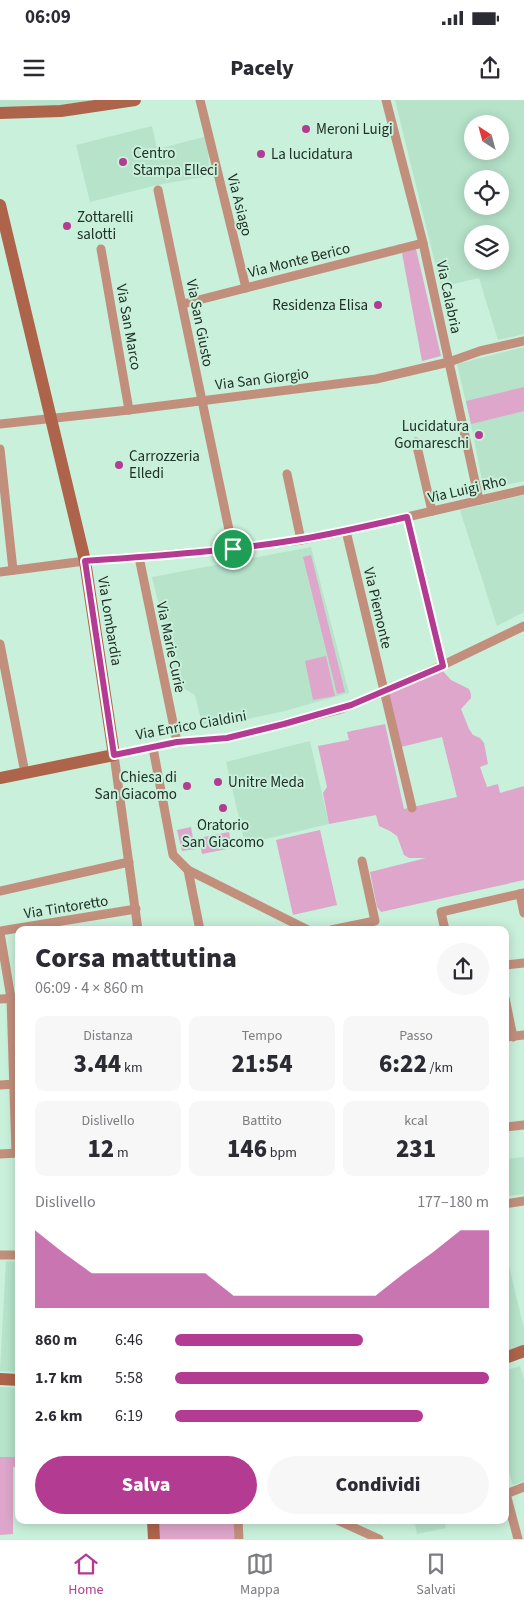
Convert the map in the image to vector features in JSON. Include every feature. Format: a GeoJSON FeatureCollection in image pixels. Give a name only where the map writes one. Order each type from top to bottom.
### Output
{"type":"FeatureCollection","features":[{"type":"Feature","properties":{"kind":"street"},"geometry":{"type":"LineString","coordinates":[[0,113],[62,111],[99,103],[135,100]]}},
{"type":"Feature","properties":{"kind":"street","name":"Via Asiago"},"geometry":{"type":"LineString","coordinates":[[200,100],[246,288]]}},
{"type":"Feature","properties":{"kind":"street","name":"Via Calabria"},"geometry":{"type":"LineString","coordinates":[[386,100],[423,242],[479,500]]}},
{"type":"Feature","properties":{"kind":"street","name":"Via San Giusto"},"geometry":{"type":"LineString","coordinates":[[158,190],[233,549]]}},
{"type":"Feature","properties":{"kind":"street","name":"Via Lombardia"},"geometry":{"type":"LineString","coordinates":[[0,205],[85,561],[130,862],[138,926]]}},
{"type":"Feature","properties":{"kind":"street","name":"Via Monte Berico"},"geometry":{"type":"LineString","coordinates":[[183,304],[423,242]]}},
{"type":"Feature","properties":{"kind":"street","name":"Via San Marco"},"geometry":{"type":"LineString","coordinates":[[101,249],[129,410]]}},
{"type":"Feature","properties":{"kind":"street","name":"Via San Giorgio"},"geometry":{"type":"LineString","coordinates":[[0,424],[376,379],[449,362],[480,351],[524,341]]}},
{"type":"Feature","properties":{"kind":"street"},"geometry":{"type":"LineString","coordinates":[[416,442],[432,511]]}},
{"type":"Feature","properties":{"kind":"street"},"geometry":{"type":"LineString","coordinates":[[0,449],[13,570]]}},
{"type":"Feature","properties":{"kind":"street"},"geometry":{"type":"LineString","coordinates":[[287,474],[300,540]]}},
{"type":"Feature","properties":{"kind":"street","name":"Via Luigi Rho"},"geometry":{"type":"LineString","coordinates":[[0,572],[85,561],[233,549],[300,540],[524,490]]}},
{"type":"Feature","properties":{"kind":"street"},"geometry":{"type":"LineString","coordinates":[[407,517],[443,666]]}},
{"type":"Feature","properties":{"kind":"street","name":"Via Piemonte"},"geometry":{"type":"LineString","coordinates":[[346,531],[383,692]]}},
{"type":"Feature","properties":{"kind":"street","name":"Via Marie Curie"},"geometry":{"type":"LineString","coordinates":[[139,557],[177,742]]}},
{"type":"Feature","properties":{"kind":"street","name":"Via Enrico Cialdini"},"geometry":{"type":"LineString","coordinates":[[0,778],[177,742],[227,738],[338,710],[443,666],[524,626]]}},
{"type":"Feature","properties":{"kind":"street"},"geometry":{"type":"LineString","coordinates":[[0,644],[25,773]]}},
{"type":"Feature","properties":{"kind":"street"},"geometry":{"type":"LineString","coordinates":[[383,692],[412,808]]}},
{"type":"Feature","properties":{"kind":"street"},"geometry":{"type":"LineString","coordinates":[[153,748],[173,855],[188,870],[300,926]]}},
{"type":"Feature","properties":{"kind":"street"},"geometry":{"type":"LineString","coordinates":[[351,926],[375,921],[362,861]]}},
{"type":"Feature","properties":{"kind":"street"},"geometry":{"type":"LineString","coordinates":[[0,891],[130,862]]}},
{"type":"Feature","properties":{"kind":"street"},"geometry":{"type":"LineString","coordinates":[[188,870],[199,926]]}},
{"type":"Feature","properties":{"kind":"street"},"geometry":{"type":"LineString","coordinates":[[444,926],[441,912],[522,893],[524,913]]}},
{"type":"Feature","properties":{"kind":"street","name":"Via Tintoretto"},"geometry":{"type":"LineString","coordinates":[[35,926],[136,909]]}},
{"type":"Feature","properties":{"kind":"street","name":"Via Tintoretto"},"geometry":{"type":"LineString","coordinates":[[0,932],[15,929]]}},
{"type":"Feature","properties":{"kind":"street"},"geometry":{"type":"LineString","coordinates":[[0,932],[15,998],[15,1107]]}},
{"type":"Feature","properties":{"kind":"street"},"geometry":{"type":"LineString","coordinates":[[509,965],[524,963]]}},
{"type":"Feature","properties":{"kind":"street"},"geometry":{"type":"LineString","coordinates":[[0,999],[15,998]]}},
{"type":"Feature","properties":{"kind":"street"},"geometry":{"type":"LineString","coordinates":[[509,1037],[524,1035]]}},
{"type":"Feature","properties":{"kind":"street"},"geometry":{"type":"LineString","coordinates":[[0,1085],[14,1084]]}},
{"type":"Feature","properties":{"kind":"street"},"geometry":{"type":"LineString","coordinates":[[509,1127],[524,1125]]}},
{"type":"Feature","properties":{"kind":"street"},"geometry":{"type":"LineString","coordinates":[[0,1154],[15,1153]]}},
{"type":"Feature","properties":{"kind":"street"},"geometry":{"type":"LineString","coordinates":[[509,1203],[524,1201]]}},
{"type":"Feature","properties":{"kind":"street"},"geometry":{"type":"LineString","coordinates":[[0,1255],[15,1255]]}},
{"type":"Feature","properties":{"kind":"street"},"geometry":{"type":"LineString","coordinates":[[509,1357],[524,1351]]}},
{"type":"Feature","properties":{"kind":"street"},"geometry":{"type":"LineString","coordinates":[[0,1379],[15,1380]]}},
{"type":"Feature","properties":{"kind":"street"},"geometry":{"type":"LineString","coordinates":[[509,1491],[524,1487]]}},
{"type":"Feature","properties":{"kind":"street"},"geometry":{"type":"LineString","coordinates":[[509,1504],[518,1539]]}},
{"type":"Feature","properties":{"kind":"street"},"geometry":{"type":"LineString","coordinates":[[153,1524],[154,1539]]}},
{"type":"Feature","properties":{"kind":"street"},"geometry":{"type":"LineString","coordinates":[[238,1524],[239,1539]]}},
{"type":"Feature","properties":{"kind":"street"},"geometry":{"type":"LineString","coordinates":[[346,1524],[379,1539]]}},
{"type":"Feature","properties":{"kind":"shaded area"},"geometry":{"type":"Polygon","coordinates":[[[0,100],[90,101],[49,107],[0,110],[0,100]]]}},
{"type":"Feature","properties":{"kind":"shaded area"},"geometry":{"type":"Polygon","coordinates":[[[395,100],[524,100],[524,334],[498,340],[479,278],[441,287],[395,100]]]}},
{"type":"Feature","properties":{"kind":"shaded area"},"geometry":{"type":"Polygon","coordinates":[[[152,126],[157,149],[208,136],[209,176],[157,185],[90,202],[76,145],[152,126]]]}},
{"type":"Feature","properties":{"kind":"shaded area"},"geometry":{"type":"Polygon","coordinates":[[[416,249],[441,356],[422,361],[402,253],[416,249]]]}},
{"type":"Feature","properties":{"kind":"shaded area"},"geometry":{"type":"Polygon","coordinates":[[[524,347],[524,481],[484,490],[457,364],[524,347]]]}},
{"type":"Feature","properties":{"kind":"shaded area"},"geometry":{"type":"Polygon","coordinates":[[[524,387],[524,411],[471,424],[466,401],[524,387]]]}},
{"type":"Feature","properties":{"kind":"shaded area"},"geometry":{"type":"Polygon","coordinates":[[[524,495],[524,612],[497,626],[460,510],[524,495]]]}},
{"type":"Feature","properties":{"kind":"shaded area"},"geometry":{"type":"Polygon","coordinates":[[[311,547],[349,693],[281,712],[203,728],[195,695],[178,685],[152,577],[311,547]]]}},
{"type":"Feature","properties":{"kind":"shaded area"},"geometry":{"type":"Polygon","coordinates":[[[311,555],[345,692],[337,694],[303,557],[311,555]]]}},
{"type":"Feature","properties":{"kind":"shaded area"},"geometry":{"type":"Polygon","coordinates":[[[326,656],[335,696],[313,700],[305,661],[326,656]]]}},
{"type":"Feature","properties":{"kind":"shaded area"},"geometry":{"type":"Polygon","coordinates":[[[442,670],[451,680],[469,689],[471,694],[471,698],[461,709],[473,735],[480,738],[484,743],[488,764],[480,767],[487,787],[498,784],[500,793],[524,786],[524,880],[381,912],[377,907],[370,872],[426,858],[409,858],[404,855],[397,836],[379,826],[376,815],[329,824],[323,793],[327,787],[318,746],[349,740],[347,732],[385,724],[404,809],[457,797],[442,737],[401,747],[388,695],[442,670]]]}},
{"type":"Feature","properties":{"kind":"shaded area"},"geometry":{"type":"Polygon","coordinates":[[[310,741],[329,824],[245,844],[226,762],[310,741]]]}},
{"type":"Feature","properties":{"kind":"shaded area"},"geometry":{"type":"Polygon","coordinates":[[[191,827],[195,849],[182,851],[177,830],[191,827]]]}},
{"type":"Feature","properties":{"kind":"shaded area"},"geometry":{"type":"Polygon","coordinates":[[[320,830],[337,905],[293,915],[276,840],[320,830]]]}},
{"type":"Feature","properties":{"kind":"shaded area"},"geometry":{"type":"Polygon","coordinates":[[[229,832],[232,848],[202,854],[199,838],[229,832]]]}},
{"type":"Feature","properties":{"kind":"shaded area"},"geometry":{"type":"Polygon","coordinates":[[[524,1157],[524,1194],[509,1196],[509,1159],[524,1157]]]}},
{"type":"Feature","properties":{"kind":"shaded area"},"geometry":{"type":"Polygon","coordinates":[[[6,1261],[15,1262],[15,1372],[0,1371],[6,1261]]]}},
{"type":"Feature","properties":{"kind":"shaded area"},"geometry":{"type":"Polygon","coordinates":[[[509,1266],[524,1329],[524,1346],[509,1351],[509,1266]]]}},
{"type":"Feature","properties":{"kind":"shaded area"},"geometry":{"type":"Polygon","coordinates":[[[520,1366],[524,1379],[524,1481],[513,1485],[509,1472],[509,1370],[520,1366]]]}},
{"type":"Feature","properties":{"kind":"shaded area"},"geometry":{"type":"Polygon","coordinates":[[[0,1387],[15,1388],[15,1457],[0,1457],[0,1387]]]}},
{"type":"Feature","properties":{"kind":"shaded area"},"geometry":{"type":"Polygon","coordinates":[[[0,1457],[15,1457],[15,1467],[13,1467],[13,1534],[0,1535],[0,1457]]]}},
{"type":"Feature","properties":{"kind":"shaded area"},"geometry":{"type":"Polygon","coordinates":[[[158,1524],[235,1524],[236,1539],[160,1539],[158,1524]]]}},
{"type":"Feature","properties":{"kind":"shaded area"},"geometry":{"type":"Polygon","coordinates":[[[415,1524],[445,1524],[446,1528],[417,1534],[415,1524]]]}},
{"type":"Feature","properties":{"kind":"place","name":"Meroni Luigi"},"geometry":{"type":"Point","coordinates":[306,129]}},
{"type":"Feature","properties":{"kind":"place","name":"La lucidatura"},"geometry":{"type":"Point","coordinates":[261,154]}},
{"type":"Feature","properties":{"kind":"place","name":"Centro Stampa Elleci"},"geometry":{"type":"Point","coordinates":[123,162]}},
{"type":"Feature","properties":{"kind":"place","name":"Zottarelli salotti"},"geometry":{"type":"Point","coordinates":[67,226]}},
{"type":"Feature","properties":{"kind":"place","name":"Residenza Elisa"},"geometry":{"type":"Point","coordinates":[378,305]}},
{"type":"Feature","properties":{"kind":"place","name":"Lucidatura Gomareschi"},"geometry":{"type":"Point","coordinates":[479,435]}},
{"type":"Feature","properties":{"kind":"place","name":"Carrozzeria Elledi"},"geometry":{"type":"Point","coordinates":[119,465]}},
{"type":"Feature","properties":{"kind":"place","name":"Unitre Meda"},"geometry":{"type":"Point","coordinates":[218,782]}},
{"type":"Feature","properties":{"kind":"place","name":"Chiesa di San Giacomo"},"geometry":{"type":"Point","coordinates":[187,786]}},
{"type":"Feature","properties":{"kind":"place","name":"Oratorio San Giacomo"},"geometry":{"type":"Point","coordinates":[223,808]}},
{"type":"Feature","properties":{"kind":"route"},"geometry":{"type":"LineString","coordinates":[[407,517],[443,666],[338,710],[227,738],[177,742],[114,755],[85,561],[233,549],[300,540],[407,517]]}}]}
